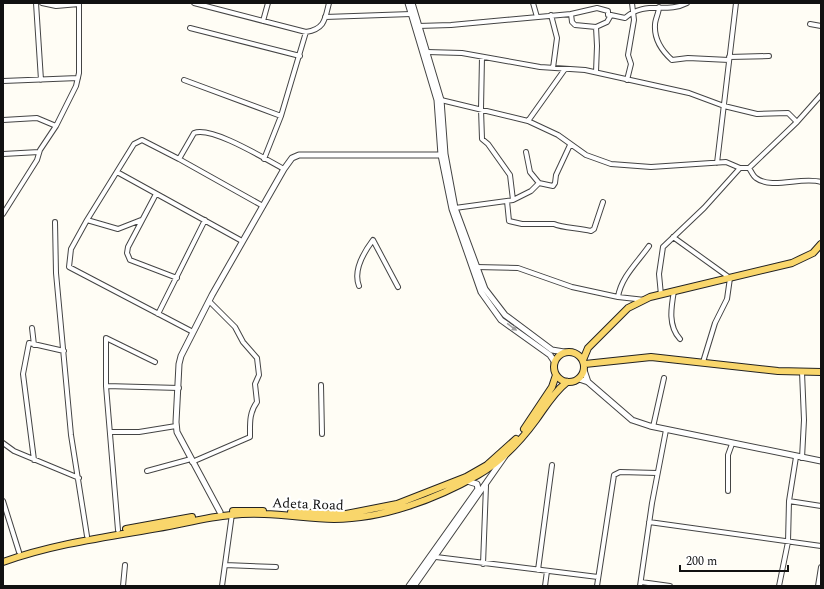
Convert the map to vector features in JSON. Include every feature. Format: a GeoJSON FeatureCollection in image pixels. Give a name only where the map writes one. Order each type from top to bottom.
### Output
{"type":"FeatureCollection","features":[{"type":"Feature","properties":{"kind":"main road"},"geometry":{"type":"LineString","coordinates":[[588,348],[579,379],[567,382],[556,375],[554,361],[564,352],[575,352],[588,348],[628,308],[645,300],[661,295],[801,260],[813,253],[821,244]]}},
{"type":"Feature","properties":{"kind":"main road"},"geometry":{"type":"LineString","coordinates":[[575,352],[584,365]]}},
{"type":"Feature","properties":{"kind":"main road"},"geometry":{"type":"LineString","coordinates":[[584,365],[651,357],[778,371],[821,372]]}},
{"type":"Feature","properties":{"kind":"main road","name":"Adeta Road"},"geometry":{"type":"LineString","coordinates":[[3,558],[19,552],[87,536],[220,512],[252,510],[346,514],[386,509],[466,476],[486,465],[517,439],[548,393],[556,375]]}},
{"type":"Feature","properties":{"kind":"main road","name":"Adeta Road"},"geometry":{"type":"LineString","coordinates":[[3,562],[45,549],[232,514],[336,519],[430,498],[492,467],[505,456],[527,431],[557,390],[567,382]]}},
{"type":"Feature","properties":{"kind":"street"},"geometry":{"type":"LineString","coordinates":[[36,3],[41,80]]}},
{"type":"Feature","properties":{"kind":"street"},"geometry":{"type":"LineString","coordinates":[[3,214],[56,126],[78,78],[79,4],[56,6],[42,3]]}},
{"type":"Feature","properties":{"kind":"street"},"geometry":{"type":"LineString","coordinates":[[194,3],[306,32],[318,29],[325,17],[328,3]]}},
{"type":"Feature","properties":{"kind":"street"},"geometry":{"type":"LineString","coordinates":[[263,21],[268,3]]}},
{"type":"Feature","properties":{"kind":"street"},"geometry":{"type":"LineString","coordinates":[[408,3],[441,100],[445,154],[455,208],[476,267],[477,276],[505,315],[552,350],[564,352]]}},
{"type":"Feature","properties":{"kind":"street"},"geometry":{"type":"LineString","coordinates":[[412,3],[418,26],[428,52],[429,64],[437,100],[441,155],[452,209],[477,276],[481,292],[501,320],[550,355],[554,361]]}},
{"type":"Feature","properties":{"kind":"street"},"geometry":{"type":"LineString","coordinates":[[534,3],[537,17]]}},
{"type":"Feature","properties":{"kind":"street"},"geometry":{"type":"LineString","coordinates":[[627,80],[631,64],[628,55],[634,20],[632,3]]}},
{"type":"Feature","properties":{"kind":"street"},"geometry":{"type":"LineString","coordinates":[[418,26],[451,25],[571,14],[597,8],[608,10],[608,15],[625,18],[632,10],[647,6],[681,5],[687,3]]}},
{"type":"Feature","properties":{"kind":"street"},"geometry":{"type":"LineString","coordinates":[[717,162],[736,3]]}},
{"type":"Feature","properties":{"kind":"street"},"geometry":{"type":"LineString","coordinates":[[660,6],[659,17],[655,24],[656,39],[666,55],[672,60],[688,58],[769,56]]}},
{"type":"Feature","properties":{"kind":"street"},"geometry":{"type":"LineString","coordinates":[[325,17],[411,14]]}},
{"type":"Feature","properties":{"kind":"street"},"geometry":{"type":"LineString","coordinates":[[571,14],[572,22],[575,25],[596,27],[607,22],[611,15]]}},
{"type":"Feature","properties":{"kind":"street"},"geometry":{"type":"LineString","coordinates":[[551,15],[557,38],[553,68]]}},
{"type":"Feature","properties":{"kind":"street"},"geometry":{"type":"LineString","coordinates":[[810,24],[821,26]]}},
{"type":"Feature","properties":{"kind":"street"},"geometry":{"type":"LineString","coordinates":[[596,27],[598,46],[596,72]]}},
{"type":"Feature","properties":{"kind":"street"},"geometry":{"type":"LineString","coordinates":[[190,28],[300,56]]}},
{"type":"Feature","properties":{"kind":"street"},"geometry":{"type":"LineString","coordinates":[[264,159],[300,56],[306,32]]}},
{"type":"Feature","properties":{"kind":"street"},"geometry":{"type":"LineString","coordinates":[[428,52],[462,53],[553,68],[596,72],[689,93],[724,106],[757,114],[788,113],[797,122]]}},
{"type":"Feature","properties":{"kind":"street"},"geometry":{"type":"LineString","coordinates":[[482,57],[482,139],[488,144],[510,175],[513,200]]}},
{"type":"Feature","properties":{"kind":"street"},"geometry":{"type":"LineString","coordinates":[[528,121],[565,69]]}},
{"type":"Feature","properties":{"kind":"street"},"geometry":{"type":"LineString","coordinates":[[3,81],[78,78]]}},
{"type":"Feature","properties":{"kind":"street"},"geometry":{"type":"LineString","coordinates":[[184,80],[280,116]]}},
{"type":"Feature","properties":{"kind":"street"},"geometry":{"type":"LineString","coordinates":[[441,100],[528,121],[558,135],[570,146],[586,155],[612,164],[651,167],[730,162],[740,168],[749,168],[797,122],[821,95]]}},
{"type":"Feature","properties":{"kind":"street"},"geometry":{"type":"LineString","coordinates":[[3,120],[37,118],[56,126]]}},
{"type":"Feature","properties":{"kind":"street"},"geometry":{"type":"LineString","coordinates":[[179,159],[194,132],[205,131],[224,138],[284,169]]}},
{"type":"Feature","properties":{"kind":"street"},"geometry":{"type":"LineString","coordinates":[[193,332],[69,267],[71,248],[134,144],[139,140],[142,140],[179,159],[262,206]]}},
{"type":"Feature","properties":{"kind":"street"},"geometry":{"type":"LineString","coordinates":[[526,152],[530,172],[539,184],[553,186],[556,175],[570,146]]}},
{"type":"Feature","properties":{"kind":"street"},"geometry":{"type":"LineString","coordinates":[[3,154],[39,152]]}},
{"type":"Feature","properties":{"kind":"street"},"geometry":{"type":"LineString","coordinates":[[220,512],[183,444],[176,426],[180,361],[209,301],[284,169],[292,158],[299,156],[441,155]]}},
{"type":"Feature","properties":{"kind":"street"},"geometry":{"type":"LineString","coordinates":[[661,295],[659,274],[663,247],[668,240],[704,208],[740,168]]}},
{"type":"Feature","properties":{"kind":"street"},"geometry":{"type":"LineString","coordinates":[[749,168],[756,178],[765,182],[812,180],[821,182]]}},
{"type":"Feature","properties":{"kind":"street"},"geometry":{"type":"LineString","coordinates":[[117,172],[242,241]]}},
{"type":"Feature","properties":{"kind":"street"},"geometry":{"type":"LineString","coordinates":[[455,208],[479,203],[513,200],[531,191],[539,184]]}},
{"type":"Feature","properties":{"kind":"street"},"geometry":{"type":"LineString","coordinates":[[156,194],[128,248],[128,258],[177,278]]}},
{"type":"Feature","properties":{"kind":"street"},"geometry":{"type":"LineString","coordinates":[[507,201],[510,221],[522,224],[554,224],[558,227],[576,227],[591,232],[594,229],[603,202]]}},
{"type":"Feature","properties":{"kind":"street"},"geometry":{"type":"LineString","coordinates":[[87,220],[118,229],[142,220]]}},
{"type":"Feature","properties":{"kind":"street"},"geometry":{"type":"LineString","coordinates":[[158,314],[205,220]]}},
{"type":"Feature","properties":{"kind":"street"},"geometry":{"type":"LineString","coordinates":[[55,222],[56,273],[71,435],[87,536]]}},
{"type":"Feature","properties":{"kind":"street"},"geometry":{"type":"LineString","coordinates":[[673,237],[730,278],[727,298],[715,323],[703,362]]}},
{"type":"Feature","properties":{"kind":"street"},"geometry":{"type":"LineString","coordinates":[[359,286],[359,268],[367,248],[373,240],[398,287]]}},
{"type":"Feature","properties":{"kind":"street"},"geometry":{"type":"LineString","coordinates":[[618,297],[619,289],[629,272],[649,246]]}},
{"type":"Feature","properties":{"kind":"street"},"geometry":{"type":"LineString","coordinates":[[476,267],[518,268],[572,287],[618,297],[645,300]]}},
{"type":"Feature","properties":{"kind":"street"},"geometry":{"type":"LineString","coordinates":[[674,292],[671,317],[675,333],[680,339]]}},
{"type":"Feature","properties":{"kind":"street"},"geometry":{"type":"LineString","coordinates":[[147,471],[192,461],[250,437],[250,418],[252,409],[257,402],[255,384],[259,375],[257,358],[243,342],[235,327],[209,301]]}},
{"type":"Feature","properties":{"kind":"street"},"geometry":{"type":"LineString","coordinates":[[32,328],[34,344]]}},
{"type":"Feature","properties":{"kind":"street"},"geometry":{"type":"LineString","coordinates":[[118,530],[112,475],[111,432],[106,386],[106,338],[155,362]]}},
{"type":"Feature","properties":{"kind":"street"},"geometry":{"type":"LineString","coordinates":[[34,460],[23,367],[29,344],[64,351]]}},
{"type":"Feature","properties":{"kind":"street"},"geometry":{"type":"LineString","coordinates":[[584,365],[588,382]]}},
{"type":"Feature","properties":{"kind":"street"},"geometry":{"type":"LineString","coordinates":[[802,372],[804,420],[802,458]]}},
{"type":"Feature","properties":{"kind":"street"},"geometry":{"type":"LineString","coordinates":[[653,427],[664,378]]}},
{"type":"Feature","properties":{"kind":"street"},"geometry":{"type":"LineString","coordinates":[[579,379],[588,382],[632,420],[666,430],[821,461]]}},
{"type":"Feature","properties":{"kind":"street"},"geometry":{"type":"LineString","coordinates":[[321,385],[322,434]]}},
{"type":"Feature","properties":{"kind":"street"},"geometry":{"type":"LineString","coordinates":[[106,386],[179,388]]}},
{"type":"Feature","properties":{"kind":"street"},"geometry":{"type":"LineString","coordinates":[[111,432],[139,432],[176,426]]}},
{"type":"Feature","properties":{"kind":"street"},"geometry":{"type":"LineString","coordinates":[[666,430],[649,522],[641,584],[670,586]]}},
{"type":"Feature","properties":{"kind":"street"},"geometry":{"type":"LineString","coordinates":[[3,443],[14,451],[79,478]]}},
{"type":"Feature","properties":{"kind":"street"},"geometry":{"type":"LineString","coordinates":[[728,491],[728,455],[732,444]]}},
{"type":"Feature","properties":{"kind":"street"},"geometry":{"type":"LineString","coordinates":[[414,586],[486,486],[505,456]]}},
{"type":"Feature","properties":{"kind":"street"},"geometry":{"type":"LineString","coordinates":[[779,586],[788,542],[789,501],[796,457]]}},
{"type":"Feature","properties":{"kind":"street"},"geometry":{"type":"LineString","coordinates":[[538,570],[552,465]]}},
{"type":"Feature","properties":{"kind":"street"},"geometry":{"type":"LineString","coordinates":[[597,586],[614,475],[620,472],[657,473]]}},
{"type":"Feature","properties":{"kind":"street"},"geometry":{"type":"LineString","coordinates":[[409,586],[478,489],[477,484],[467,480]]}},
{"type":"Feature","properties":{"kind":"street"},"geometry":{"type":"LineString","coordinates":[[483,564],[486,486]]}},
{"type":"Feature","properties":{"kind":"street"},"geometry":{"type":"LineString","coordinates":[[3,501],[19,552]]}},
{"type":"Feature","properties":{"kind":"street"},"geometry":{"type":"LineString","coordinates":[[789,501],[821,506]]}},
{"type":"Feature","properties":{"kind":"street"},"geometry":{"type":"LineString","coordinates":[[222,586],[232,514]]}},
{"type":"Feature","properties":{"kind":"street"},"geometry":{"type":"LineString","coordinates":[[649,522],[821,546]]}},
{"type":"Feature","properties":{"kind":"street"},"geometry":{"type":"LineString","coordinates":[[436,557],[598,577]]}},
{"type":"Feature","properties":{"kind":"street"},"geometry":{"type":"LineString","coordinates":[[123,586],[125,565]]}},
{"type":"Feature","properties":{"kind":"street"},"geometry":{"type":"LineString","coordinates":[[225,565],[276,567]]}},
{"type":"Feature","properties":{"kind":"street"},"geometry":{"type":"LineString","coordinates":[[818,586],[821,567]]}},
{"type":"Feature","properties":{"kind":"street"},"geometry":{"type":"LineString","coordinates":[[546,586],[547,571]]}}]}
